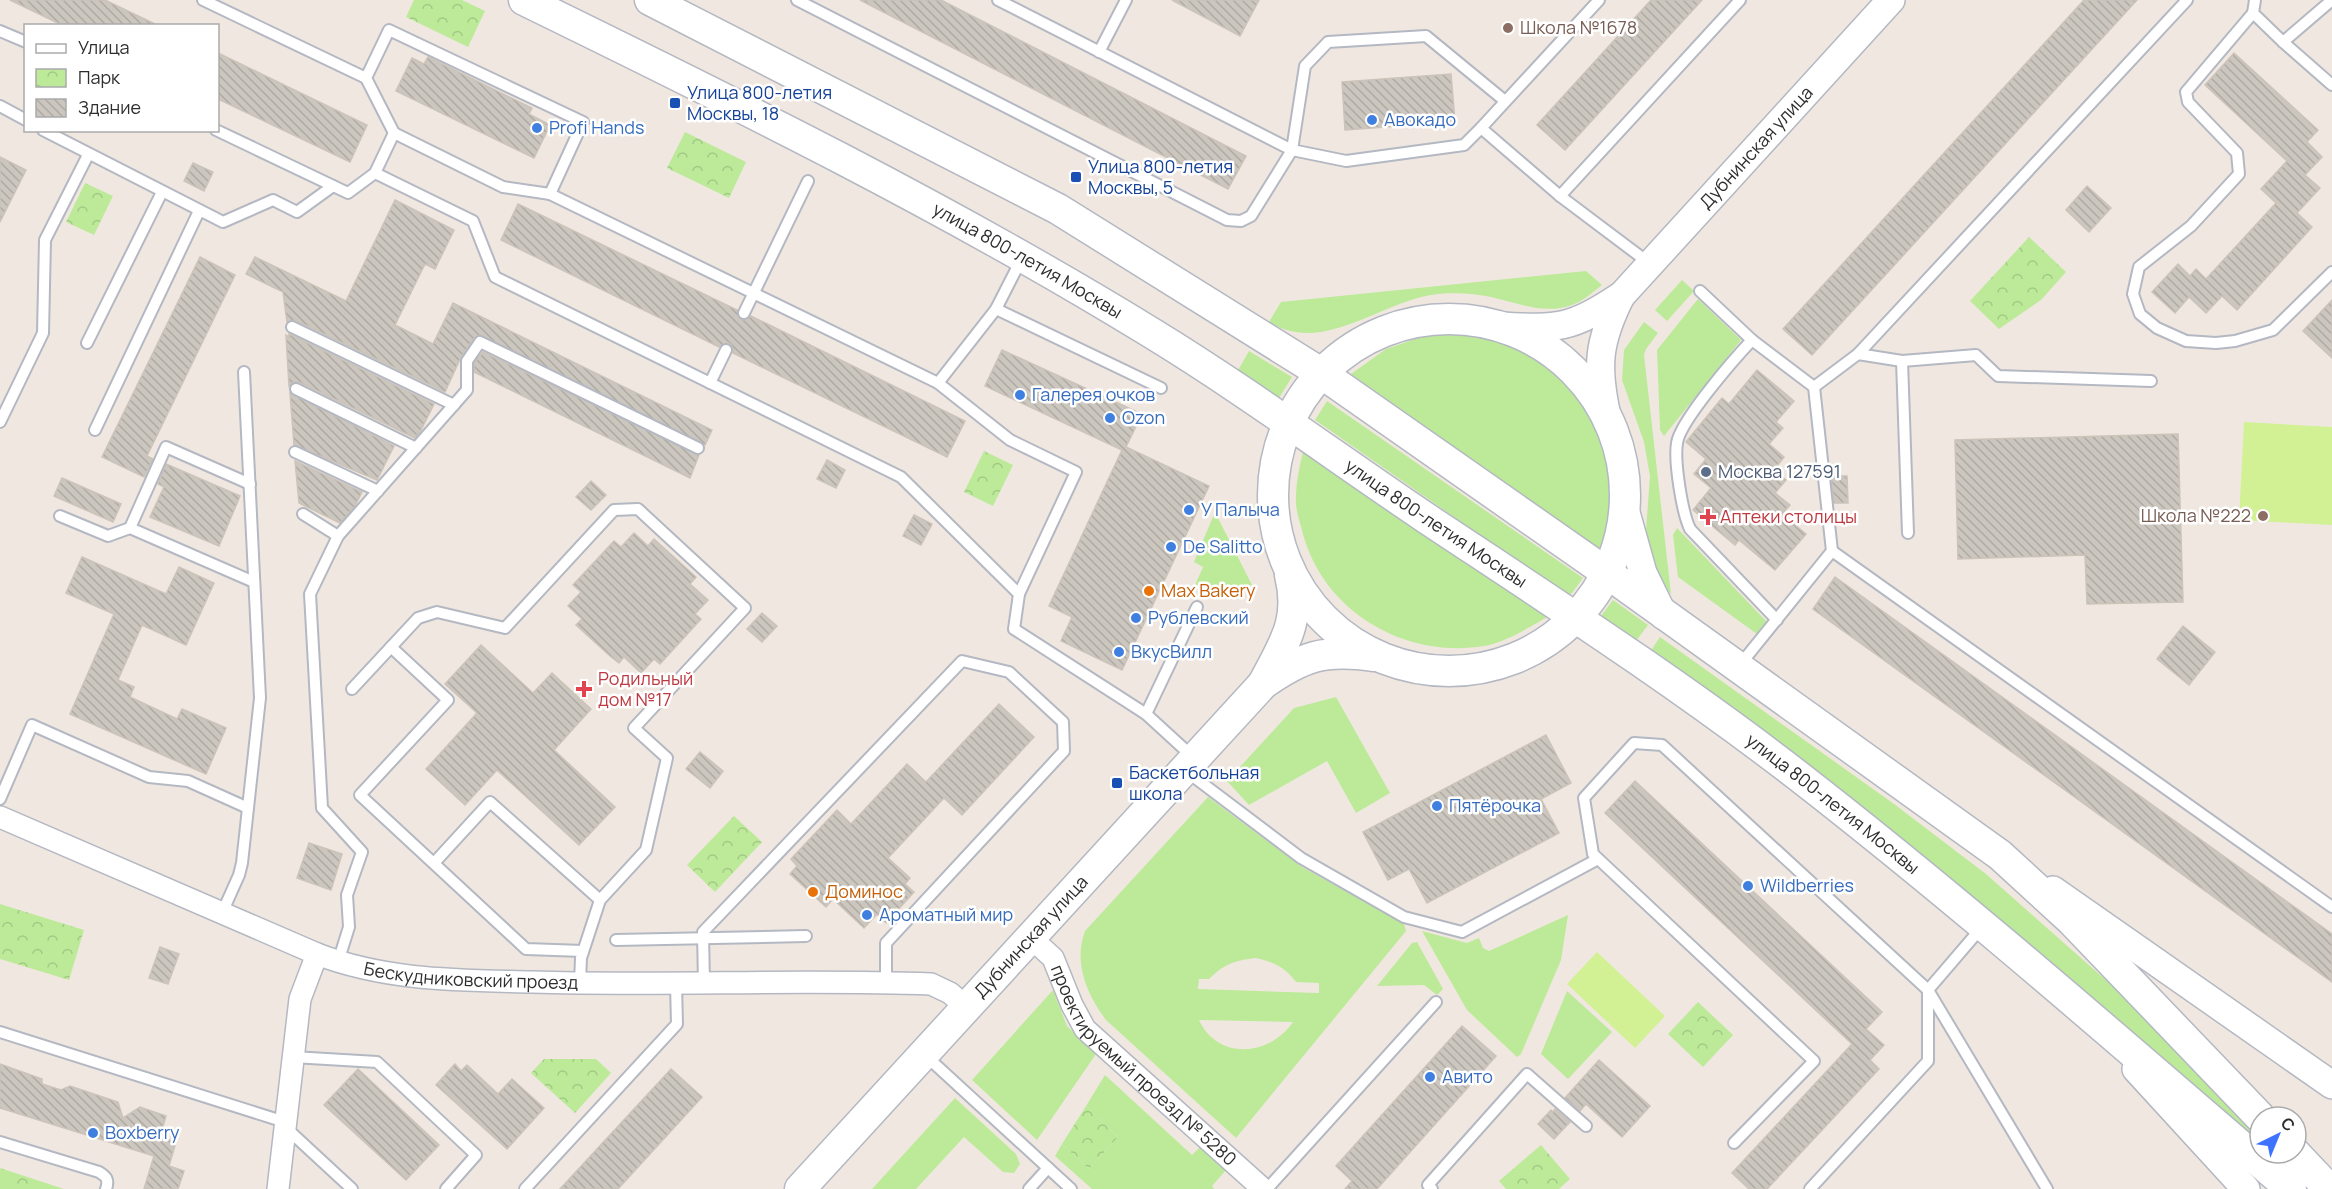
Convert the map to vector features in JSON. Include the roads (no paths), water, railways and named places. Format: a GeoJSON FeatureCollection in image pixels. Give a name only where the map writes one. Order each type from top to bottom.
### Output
{"type":"FeatureCollection","features":[{"type":"Feature","properties":{"kind":"main road","name":"улица 800-летия Москвы"},"geometry":{"type":"LineString","coordinates":[[524,0],[813,143],[953,216],[1168,343],[1289,422],[1576,617],[1792,771],[1984,925],[2084,1013]]}},
{"type":"Feature","properties":{"kind":"main road"},"geometry":{"type":"LineString","coordinates":[[650,0],[682,11],[1058,209],[1321,373],[1607,573],[2000,855],[2072,921],[2248,1105]]}},
{"type":"Feature","properties":{"kind":"main road"},"geometry":{"type":"LineString","coordinates":[[1452,318],[1499,326],[1522,334],[1562,360],[1594,395],[1607,416],[1622,462],[1625,509],[1621,533],[1607,573],[1592,598],[1576,617],[1539,647],[1494,665],[1447,671],[1423,669],[1386,658],[1358,645],[1336,630],[1304,594],[1287,563],[1276,528],[1273,504],[1277,456],[1289,422],[1307,391],[1321,373],[1360,343],[1404,324],[1452,318]]}},
{"type":"Feature","properties":{"kind":"main road","name":"Дубнинская улица"},"geometry":{"type":"LineString","coordinates":[[1263,684],[1287,639],[1295,615],[1295,595],[1287,563]]}},
{"type":"Feature","properties":{"kind":"main road","name":"Дубнинская улица"},"geometry":{"type":"LineString","coordinates":[[800,1189],[1263,684],[1299,660],[1319,653],[1343,651],[1386,658]]}},
{"type":"Feature","properties":{"kind":"main road"},"geometry":{"type":"LineString","coordinates":[[2084,1013],[2291,1189]]}},
{"type":"Feature","properties":{"kind":"main road"},"geometry":{"type":"LineString","coordinates":[[2306,1165],[2329,1189]]}},
{"type":"Feature","properties":{"kind":"street","name":"Дубнинская улица"},"geometry":{"type":"LineString","coordinates":[[1499,326],[1555,327],[1572,324],[1588,317],[1622,295],[1891,0]]}},
{"type":"Feature","properties":{"kind":"street","name":"Дубнинская улица"},"geometry":{"type":"LineString","coordinates":[[1607,416],[1601,389],[1602,346],[1607,325],[1622,295]]}},
{"type":"Feature","properties":{"kind":"street"},"geometry":{"type":"LineString","coordinates":[[1625,509],[1637,558],[1664,616]]}},
{"type":"Feature","properties":{"kind":"street","name":"Бескудниковский проезд"},"geometry":{"type":"LineString","coordinates":[[0,817],[317,954],[338,962],[395,976],[580,983],[932,984],[950,993],[966,1007]]}},
{"type":"Feature","properties":{"kind":"street"},"geometry":{"type":"LineString","coordinates":[[2000,855],[2332,1085]]}},
{"type":"Feature","properties":{"kind":"street","name":"проектируемый проезд № 5280"},"geometry":{"type":"LineString","coordinates":[[1030,937],[1053,958],[1072,1005],[1085,1029],[1265,1189]]}},
{"type":"Feature","properties":{"kind":"street"},"geometry":{"type":"LineString","coordinates":[[278,1189],[300,999],[317,954]]}},
{"type":"Feature","properties":{"kind":"street","name":"улица 800-летия Москвы"},"geometry":{"type":"LineString","coordinates":[[2084,1013],[2246,1189]]}},
{"type":"Feature","properties":{"kind":"lane"},"geometry":{"type":"LineString","coordinates":[[203,0],[366,78],[394,133],[503,187],[550,194],[938,383],[1010,440],[1076,472],[1019,594],[1014,629],[1146,714],[1189,764],[1301,858],[1404,917],[1462,932],[1598,859]]}},
{"type":"Feature","properties":{"kind":"lane"},"geometry":{"type":"LineString","coordinates":[[797,0],[1227,220],[1240,221],[1251,216],[1292,150],[1305,66],[1328,42],[1426,36],[1506,101]]}},
{"type":"Feature","properties":{"kind":"lane"},"geometry":{"type":"LineString","coordinates":[[1099,52],[1126,0]]}},
{"type":"Feature","properties":{"kind":"lane"},"geometry":{"type":"LineString","coordinates":[[1003,1],[1292,150],[1346,161],[1464,145],[1599,0]]}},
{"type":"Feature","properties":{"kind":"lane"},"geometry":{"type":"LineString","coordinates":[[1560,196],[1740,0]]}},
{"type":"Feature","properties":{"kind":"lane"},"geometry":{"type":"LineString","coordinates":[[1814,387],[1858,354],[2187,0]]}},
{"type":"Feature","properties":{"kind":"lane"},"geometry":{"type":"LineString","coordinates":[[2255,0],[2253,13],[2186,92],[2188,102],[2237,153],[2239,174],[2191,226],[2139,267],[2133,294],[2140,314],[2157,328],[2186,341],[2216,343],[2273,330],[2332,272]]}},
{"type":"Feature","properties":{"kind":"lane"},"geometry":{"type":"LineString","coordinates":[[2283,42],[2332,0]]}},
{"type":"Feature","properties":{"kind":"lane"},"geometry":{"type":"LineString","coordinates":[[2253,13],[2332,85]]}},
{"type":"Feature","properties":{"kind":"lane"},"geometry":{"type":"LineString","coordinates":[[366,78],[389,30],[583,122],[550,194]]}},
{"type":"Feature","properties":{"kind":"lane"},"geometry":{"type":"LineString","coordinates":[[0,31],[24,41]]}},
{"type":"Feature","properties":{"kind":"lane"},"geometry":{"type":"LineString","coordinates":[[0,106],[24,119]]}},
{"type":"Feature","properties":{"kind":"lane"},"geometry":{"type":"LineString","coordinates":[[1481,128],[1560,196],[1650,264]]}},
{"type":"Feature","properties":{"kind":"lane"},"geometry":{"type":"LineString","coordinates":[[219,131],[348,193],[375,172],[394,133]]}},
{"type":"Feature","properties":{"kind":"lane"},"geometry":{"type":"LineString","coordinates":[[47,132],[223,222],[273,200],[297,212],[333,186]]}},
{"type":"Feature","properties":{"kind":"lane"},"geometry":{"type":"LineString","coordinates":[[0,422],[43,333],[45,240],[88,155]]}},
{"type":"Feature","properties":{"kind":"lane"},"geometry":{"type":"LineString","coordinates":[[375,172],[473,220],[495,277],[901,477],[1019,594]]}},
{"type":"Feature","properties":{"kind":"lane"},"geometry":{"type":"LineString","coordinates":[[744,314],[808,182]]}},
{"type":"Feature","properties":{"kind":"lane"},"geometry":{"type":"LineString","coordinates":[[87,343],[162,192]]}},
{"type":"Feature","properties":{"kind":"lane"},"geometry":{"type":"LineString","coordinates":[[95,430],[199,211]]}},
{"type":"Feature","properties":{"kind":"lane"},"geometry":{"type":"LineString","coordinates":[[938,383],[996,309],[1023,256]]}},
{"type":"Feature","properties":{"kind":"lane"},"geometry":{"type":"LineString","coordinates":[[1700,291],[1752,340],[1814,387],[1832,551],[1738,668]]}},
{"type":"Feature","properties":{"kind":"lane"},"geometry":{"type":"LineString","coordinates":[[996,309],[1161,388]]}},
{"type":"Feature","properties":{"kind":"lane"},"geometry":{"type":"LineString","coordinates":[[292,327],[454,405]]}},
{"type":"Feature","properties":{"kind":"lane"},"geometry":{"type":"LineString","coordinates":[[1752,340],[1733,360],[1684,426],[1677,443],[1683,513],[1690,529],[1777,620]]}},
{"type":"Feature","properties":{"kind":"lane"},"geometry":{"type":"LineString","coordinates":[[338,962],[349,927],[348,895],[362,852],[322,808],[310,594],[339,536],[467,390],[467,361],[480,342],[698,448]]}},
{"type":"Feature","properties":{"kind":"lane"},"geometry":{"type":"LineString","coordinates":[[710,383],[726,350]]}},
{"type":"Feature","properties":{"kind":"lane"},"geometry":{"type":"LineString","coordinates":[[1858,354],[1902,361],[1976,355],[1998,376],[2151,381]]}},
{"type":"Feature","properties":{"kind":"lane"},"geometry":{"type":"LineString","coordinates":[[1902,361],[1908,533]]}},
{"type":"Feature","properties":{"kind":"lane"},"geometry":{"type":"LineString","coordinates":[[222,913],[239,875],[260,698],[244,372]]}},
{"type":"Feature","properties":{"kind":"lane"},"geometry":{"type":"LineString","coordinates":[[296,389],[416,448]]}},
{"type":"Feature","properties":{"kind":"lane"},"geometry":{"type":"LineString","coordinates":[[130,528],[166,447],[250,484]]}},
{"type":"Feature","properties":{"kind":"lane"},"geometry":{"type":"LineString","coordinates":[[295,452],[378,491]]}},
{"type":"Feature","properties":{"kind":"lane"},"geometry":{"type":"LineString","coordinates":[[352,689],[418,618],[437,612],[505,628],[614,510],[638,509],[745,608],[634,728],[667,758],[646,850],[600,900],[583,951],[580,983]]}},
{"type":"Feature","properties":{"kind":"lane"},"geometry":{"type":"LineString","coordinates":[[303,514],[339,536]]}},
{"type":"Feature","properties":{"kind":"lane"},"geometry":{"type":"LineString","coordinates":[[60,516],[108,536],[130,528],[254,582]]}},
{"type":"Feature","properties":{"kind":"lane"},"geometry":{"type":"LineString","coordinates":[[1832,551],[2332,907]]}},
{"type":"Feature","properties":{"kind":"lane"},"geometry":{"type":"LineString","coordinates":[[1146,714],[1197,607]]}},
{"type":"Feature","properties":{"kind":"lane"},"geometry":{"type":"LineString","coordinates":[[391,647],[448,700],[360,795],[526,949],[583,951]]}},
{"type":"Feature","properties":{"kind":"lane"},"geometry":{"type":"LineString","coordinates":[[704,984],[703,932],[962,661],[1009,672],[1063,722],[1064,751],[886,943],[886,983]]}},
{"type":"Feature","properties":{"kind":"lane"},"geometry":{"type":"LineString","coordinates":[[0,799],[32,725],[149,777],[188,781],[248,808]]}},
{"type":"Feature","properties":{"kind":"lane"},"geometry":{"type":"LineString","coordinates":[[1734,1143],[1814,1061],[1593,854],[1584,798],[1634,743],[1662,745],[1928,990],[2047,1189]]}},
{"type":"Feature","properties":{"kind":"lane"},"geometry":{"type":"LineString","coordinates":[[434,863],[490,802],[600,900]]}},
{"type":"Feature","properties":{"kind":"lane"},"geometry":{"type":"LineString","coordinates":[[1810,1189],[1928,1061],[1928,990],[1984,925]]}},
{"type":"Feature","properties":{"kind":"lane"},"geometry":{"type":"LineString","coordinates":[[616,940],[806,936]]}},
{"type":"Feature","properties":{"kind":"lane"},"geometry":{"type":"LineString","coordinates":[[525,1189],[677,1024],[676,984]]}},
{"type":"Feature","properties":{"kind":"lane"},"geometry":{"type":"LineString","coordinates":[[1265,1189],[1436,1002]]}},
{"type":"Feature","properties":{"kind":"lane"},"geometry":{"type":"LineString","coordinates":[[0,1032],[285,1124],[352,1189]]}},
{"type":"Feature","properties":{"kind":"lane"},"geometry":{"type":"LineString","coordinates":[[923,1054],[1071,1189]]}},
{"type":"Feature","properties":{"kind":"lane"},"geometry":{"type":"LineString","coordinates":[[293,1057],[377,1062],[476,1155],[446,1189]]}},
{"type":"Feature","properties":{"kind":"lane"},"geometry":{"type":"LineString","coordinates":[[1432,1189],[1428,1185],[1527,1074],[1586,1126]]}},
{"type":"Feature","properties":{"kind":"lane"},"geometry":{"type":"LineString","coordinates":[[0,1142],[99,1172],[106,1176],[108,1182],[106,1189]]}},
{"type":"Feature","properties":{"kind":"lane"},"geometry":{"type":"LineString","coordinates":[[1029,1189],[1048,1168]]}},
{"type":"Feature","properties":{"kind":"place","name":"Школа №1678"},"geometry":{"type":"Point","coordinates":[1508,28]}},
{"type":"Feature","properties":{"kind":"place","name":"Улица 800-летия Москвы, 18"},"geometry":{"type":"Point","coordinates":[675,103]}},
{"type":"Feature","properties":{"kind":"place","name":"Авокадо"},"geometry":{"type":"Point","coordinates":[1372,120]}},
{"type":"Feature","properties":{"kind":"place","name":"Profi Hands"},"geometry":{"type":"Point","coordinates":[537,128]}},
{"type":"Feature","properties":{"kind":"place","name":"Улица 800-летия Москвы, 5"},"geometry":{"type":"Point","coordinates":[1076,177]}},
{"type":"Feature","properties":{"kind":"place","name":"Галерея очков"},"geometry":{"type":"Point","coordinates":[1020,395]}},
{"type":"Feature","properties":{"kind":"place","name":"Ozon"},"geometry":{"type":"Point","coordinates":[1110,418]}},
{"type":"Feature","properties":{"kind":"place","name":"Москва 127591"},"geometry":{"type":"Point","coordinates":[1706,472]}},
{"type":"Feature","properties":{"kind":"place","name":"У Палыча"},"geometry":{"type":"Point","coordinates":[1189,510]}},
{"type":"Feature","properties":{"kind":"place","name":"Школа №222"},"geometry":{"type":"Point","coordinates":[2263,516]}},
{"type":"Feature","properties":{"kind":"place","name":"Аптеки столицы"},"geometry":{"type":"Point","coordinates":[1708,517]}},
{"type":"Feature","properties":{"kind":"place","name":"De Salitto"},"geometry":{"type":"Point","coordinates":[1171,547]}},
{"type":"Feature","properties":{"kind":"place","name":"Max Bakery"},"geometry":{"type":"Point","coordinates":[1149,591]}},
{"type":"Feature","properties":{"kind":"place","name":"Рублевский"},"geometry":{"type":"Point","coordinates":[1136,618]}},
{"type":"Feature","properties":{"kind":"place","name":"ВкусВилл"},"geometry":{"type":"Point","coordinates":[1119,652]}},
{"type":"Feature","properties":{"kind":"place","name":"Родильный дом №17"},"geometry":{"type":"Point","coordinates":[584,689]}},
{"type":"Feature","properties":{"kind":"place","name":"Баскетбольная школа"},"geometry":{"type":"Point","coordinates":[1117,783]}},
{"type":"Feature","properties":{"kind":"place","name":"Пятёрочка"},"geometry":{"type":"Point","coordinates":[1437,806]}},
{"type":"Feature","properties":{"kind":"place","name":"Wildberries"},"geometry":{"type":"Point","coordinates":[1748,886]}},
{"type":"Feature","properties":{"kind":"place","name":"Доминос"},"geometry":{"type":"Point","coordinates":[813,892]}},
{"type":"Feature","properties":{"kind":"place","name":"Ароматный мир"},"geometry":{"type":"Point","coordinates":[867,915]}},
{"type":"Feature","properties":{"kind":"place","name":"Авито"},"geometry":{"type":"Point","coordinates":[1430,1077]}},
{"type":"Feature","properties":{"kind":"place","name":"Boxberry"},"geometry":{"type":"Point","coordinates":[93,1133]}}]}
